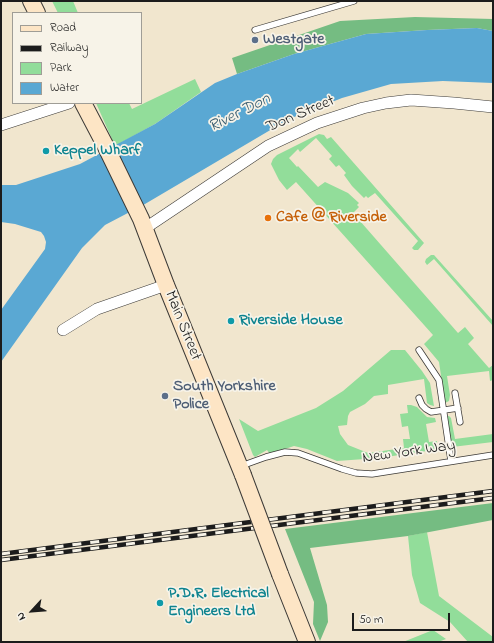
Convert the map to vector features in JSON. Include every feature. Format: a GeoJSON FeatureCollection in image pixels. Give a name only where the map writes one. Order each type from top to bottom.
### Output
{"type":"FeatureCollection","features":[{"type":"Feature","properties":{"kind":"street"},"geometry":{"type":"LineString","coordinates":[[31,1],[37,12]]}},
{"type":"Feature","properties":{"kind":"street","name":"Don Street"},"geometry":{"type":"LineString","coordinates":[[143,224],[268,146],[317,123],[363,108],[411,100],[493,107]]}},
{"type":"Feature","properties":{"kind":"street"},"geometry":{"type":"LineString","coordinates":[[1,125],[66,104]]}},
{"type":"Feature","properties":{"kind":"street","name":"Main Street"},"geometry":{"type":"LineString","coordinates":[[84,104],[106,145],[143,224],[307,642]]}},
{"type":"Feature","properties":{"kind":"street"},"geometry":{"type":"LineString","coordinates":[[63,330],[97,309],[166,285]]}},
{"type":"Feature","properties":{"kind":"lane"},"geometry":{"type":"LineString","coordinates":[[256,30],[354,1]]}},
{"type":"Feature","properties":{"kind":"lane"},"geometry":{"type":"LineString","coordinates":[[419,350],[439,380],[451,461]]}},
{"type":"Feature","properties":{"kind":"lane"},"geometry":{"type":"LineString","coordinates":[[455,393],[460,422]]}},
{"type":"Feature","properties":{"kind":"lane"},"geometry":{"type":"LineString","coordinates":[[419,398],[422,405],[431,412],[458,408]]}},
{"type":"Feature","properties":{"kind":"lane","name":"New York Way"},"geometry":{"type":"LineString","coordinates":[[241,471],[266,457],[284,452],[298,453],[356,473],[372,474],[493,455]]}},
{"type":"Feature","properties":{"kind":"green space"},"geometry":{"type":"Polygon","coordinates":[[[52,1],[73,1],[78,12],[58,12],[52,1]]]}},
{"type":"Feature","properties":{"kind":"green space"},"geometry":{"type":"Polygon","coordinates":[[[415,17],[493,19],[493,31],[477,28],[366,34],[294,54],[237,74],[232,58],[340,21],[415,17]]]}},
{"type":"Feature","properties":{"kind":"green space"},"geometry":{"type":"Polygon","coordinates":[[[195,79],[201,92],[155,124],[115,146],[96,104],[130,104],[132,109],[195,79]]]}},
{"type":"Feature","properties":{"kind":"green space"},"geometry":{"type":"Polygon","coordinates":[[[319,134],[324,135],[327,139],[331,137],[424,243],[418,250],[414,250],[412,248],[418,241],[375,193],[368,198],[366,196],[364,198],[352,186],[344,175],[346,173],[339,165],[336,167],[329,159],[332,156],[316,138],[300,152],[298,149],[289,158],[318,187],[325,182],[348,193],[359,203],[357,205],[359,207],[353,213],[458,333],[465,327],[474,338],[468,344],[489,368],[493,365],[493,380],[490,381],[489,371],[447,376],[450,395],[449,401],[445,403],[439,362],[424,344],[433,335],[296,182],[287,190],[279,180],[271,164],[273,159],[277,155],[319,134]]]}},
{"type":"Feature","properties":{"kind":"green space"},"geometry":{"type":"Polygon","coordinates":[[[431,255],[434,255],[493,321],[493,326],[434,259],[427,265],[425,262],[426,259],[431,255]]]}},
{"type":"Feature","properties":{"kind":"green space"},"geometry":{"type":"Polygon","coordinates":[[[391,350],[405,350],[422,371],[430,383],[434,406],[427,403],[424,379],[388,385],[388,394],[374,396],[365,404],[350,412],[347,425],[338,426],[340,434],[348,445],[368,453],[404,448],[403,439],[410,439],[408,426],[402,427],[400,414],[408,413],[407,405],[411,405],[417,407],[427,417],[435,418],[436,422],[426,424],[429,442],[437,441],[437,446],[434,450],[379,458],[337,461],[307,449],[294,446],[270,454],[267,450],[255,457],[253,455],[239,419],[258,431],[316,408],[343,391],[391,350]]]}},
{"type":"Feature","properties":{"kind":"green space"},"geometry":{"type":"Polygon","coordinates":[[[446,416],[451,418],[455,439],[493,434],[493,442],[452,447],[446,416]]]}},
{"type":"Feature","properties":{"kind":"green space"},"geometry":{"type":"Polygon","coordinates":[[[493,503],[493,520],[408,536],[310,548],[327,605],[328,622],[320,641],[313,624],[314,602],[285,529],[493,503]]]}},
{"type":"Feature","properties":{"kind":"green space"},"geometry":{"type":"Polygon","coordinates":[[[427,532],[439,596],[493,637],[493,642],[468,642],[450,622],[420,603],[412,575],[408,536],[427,532]]]}},
{"type":"Feature","properties":{"kind":"green space"},"geometry":{"type":"Polygon","coordinates":[[[433,630],[446,639],[438,642],[403,642],[433,630]]]}},
{"type":"Feature","properties":{"kind":"water","name":"River Don"},"geometry":{"type":"Polygon","coordinates":[[[477,28],[493,31],[493,83],[443,81],[391,84],[342,98],[289,119],[145,204],[105,225],[82,248],[1,362],[1,310],[45,249],[46,242],[41,232],[15,224],[1,222],[1,185],[16,185],[80,164],[155,124],[215,83],[294,54],[366,34],[477,28]]]}},
{"type":"Feature","properties":{"kind":"railway"},"geometry":{"type":"LineString","coordinates":[[1,554],[493,491]]}},
{"type":"Feature","properties":{"kind":"railway"},"geometry":{"type":"LineString","coordinates":[[1,560],[493,498]]}},
{"type":"Feature","properties":{"kind":"place","name":"Westgate"},"geometry":{"type":"Point","coordinates":[255,40]}},
{"type":"Feature","properties":{"kind":"place","name":"Keppel Wharf"},"geometry":{"type":"Point","coordinates":[46,151]}},
{"type":"Feature","properties":{"kind":"place","name":"Cafe @ Riverside"},"geometry":{"type":"Point","coordinates":[268,218]}},
{"type":"Feature","properties":{"kind":"place","name":"Riverside House"},"geometry":{"type":"Point","coordinates":[231,321]}},
{"type":"Feature","properties":{"kind":"place","name":"South Yorkshire Police"},"geometry":{"type":"Point","coordinates":[165,396]}},
{"type":"Feature","properties":{"kind":"place","name":"P.D.R. Electrical Engineers Ltd"},"geometry":{"type":"Point","coordinates":[160,603]}}]}
